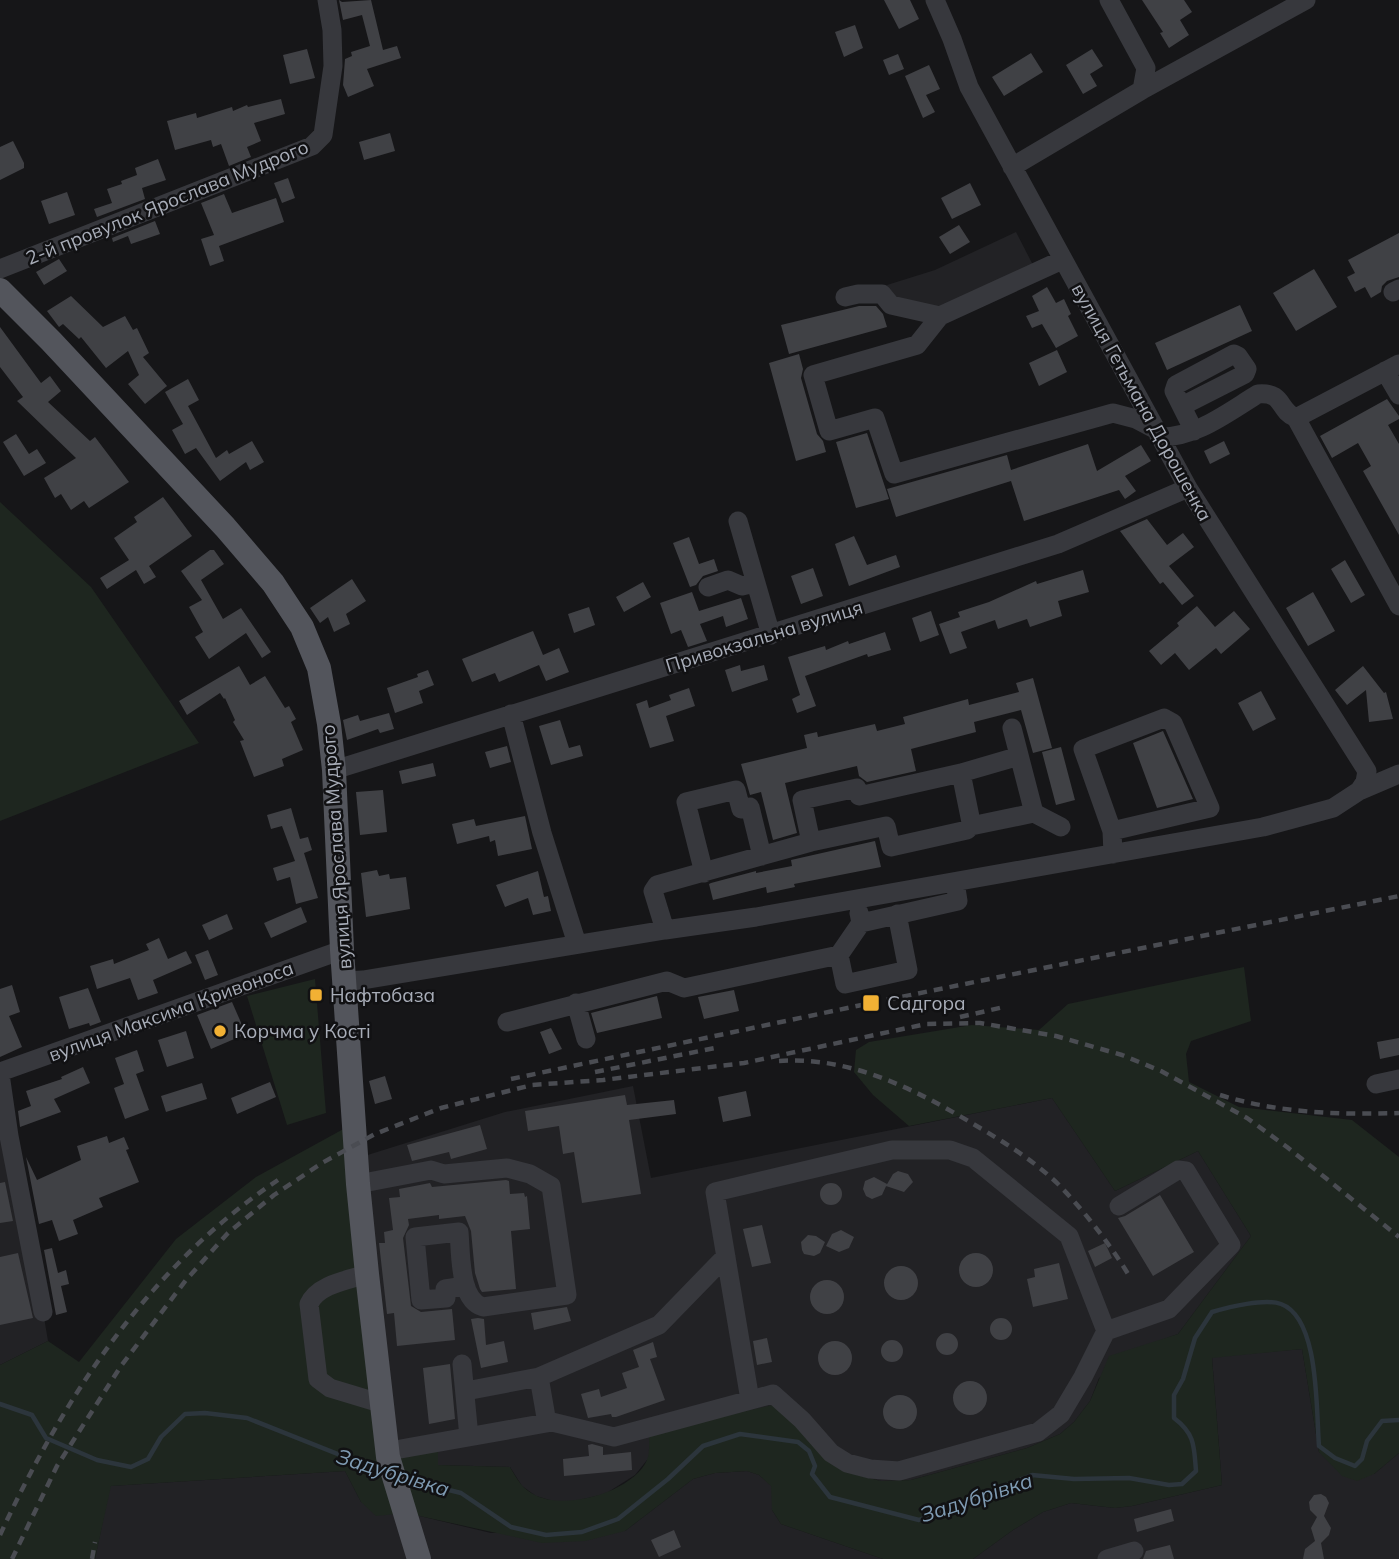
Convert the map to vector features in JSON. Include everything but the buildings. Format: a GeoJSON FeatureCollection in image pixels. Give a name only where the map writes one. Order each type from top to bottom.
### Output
{"type":"FeatureCollection","features":[{"type":"Feature","properties":{"kind":"main road","name":"вулиця Ярослава Мудрого"},"geometry":{"type":"LineString","coordinates":[[0,290],[207,508],[273,583],[302,627],[319,668],[334,770],[342,950],[367,1274],[388,1450],[419,1559]]}},
{"type":"Feature","properties":{"kind":"street","name":"2-й провулок Ярослава Мудрого"},"geometry":{"type":"LineString","coordinates":[[0,269],[312,146],[323,135],[333,66],[332,30],[327,0]]}},
{"type":"Feature","properties":{"kind":"street","name":"вулиця Гетьмана Дорошенка"},"geometry":{"type":"LineString","coordinates":[[935,0],[969,88],[1157,433],[1188,488],[1367,771],[1360,791]]}},
{"type":"Feature","properties":{"kind":"street"},"geometry":{"type":"LineString","coordinates":[[1110,0],[1146,68],[1142,90]]}},
{"type":"Feature","properties":{"kind":"street"},"geometry":{"type":"LineString","coordinates":[[1012,167],[1142,90],[1306,0]]}},
{"type":"Feature","properties":{"kind":"street"},"geometry":{"type":"LineString","coordinates":[[1062,260],[940,316],[917,345],[813,374],[829,430],[876,418],[894,474],[1113,413],[1129,417],[1157,433],[1174,438],[1194,431],[1258,394],[1269,393],[1278,397],[1288,415],[1296,418],[1399,606]]}},
{"type":"Feature","properties":{"kind":"street"},"geometry":{"type":"LineString","coordinates":[[845,298],[858,294],[882,294],[891,305],[940,316]]}},
{"type":"Feature","properties":{"kind":"street"},"geometry":{"type":"LineString","coordinates":[[1296,418],[1392,367],[1399,395]]}},
{"type":"Feature","properties":{"kind":"street"},"geometry":{"type":"LineString","coordinates":[[1182,406],[1194,431]]}},
{"type":"Feature","properties":{"kind":"street","name":"Привокзальна вулиця"},"geometry":{"type":"LineString","coordinates":[[334,770],[1058,544],[1188,488]]}},
{"type":"Feature","properties":{"kind":"street"},"geometry":{"type":"LineString","coordinates":[[737,521],[771,635]]}},
{"type":"Feature","properties":{"kind":"street"},"geometry":{"type":"LineString","coordinates":[[708,587],[728,580],[742,586],[754,583]]}},
{"type":"Feature","properties":{"kind":"street"},"geometry":{"type":"LineString","coordinates":[[512,714],[542,833],[577,944]]}},
{"type":"Feature","properties":{"kind":"street"},"geometry":{"type":"LineString","coordinates":[[1113,854],[1112,831],[1083,748],[1164,718],[1173,723],[1221,835]]}},
{"type":"Feature","properties":{"kind":"street"},"geometry":{"type":"LineString","coordinates":[[1012,728],[1034,813]]}},
{"type":"Feature","properties":{"kind":"street"},"geometry":{"type":"LineString","coordinates":[[811,842],[802,800],[857,788],[859,796],[961,773],[1020,756]]}},
{"type":"Feature","properties":{"kind":"street"},"geometry":{"type":"LineString","coordinates":[[961,773],[971,826]]}},
{"type":"Feature","properties":{"kind":"street"},"geometry":{"type":"LineString","coordinates":[[345,981],[363,981],[577,944],[755,918],[1263,827],[1333,808],[1360,791],[1399,774]]}},
{"type":"Feature","properties":{"kind":"street"},"geometry":{"type":"LineString","coordinates":[[704,873],[686,803],[736,790],[741,809],[750,807],[762,856]]}},
{"type":"Feature","properties":{"kind":"street"},"geometry":{"type":"LineString","coordinates":[[1112,831],[1210,808]]}},
{"type":"Feature","properties":{"kind":"street"},"geometry":{"type":"LineString","coordinates":[[665,930],[653,891],[657,885],[811,842],[886,826],[891,847],[1034,813],[1061,827]]}},
{"type":"Feature","properties":{"kind":"street"},"geometry":{"type":"LineString","coordinates":[[507,1022],[667,981],[684,988],[839,955],[861,923],[958,901],[955,882]]}},
{"type":"Feature","properties":{"kind":"street"},"geometry":{"type":"LineString","coordinates":[[857,898],[861,923]]}},
{"type":"Feature","properties":{"kind":"street"},"geometry":{"type":"LineString","coordinates":[[839,955],[845,984],[908,970],[897,914]]}},
{"type":"Feature","properties":{"kind":"street","name":"вулиця Максима Кривоноса"},"geometry":{"type":"LineString","coordinates":[[0,1073],[342,950]]}},
{"type":"Feature","properties":{"kind":"street"},"geometry":{"type":"LineString","coordinates":[[576,1003],[586,1039]]}},
{"type":"Feature","properties":{"kind":"street"},"geometry":{"type":"LineString","coordinates":[[0,1073],[5,1138],[43,1312]]}},
{"type":"Feature","properties":{"kind":"street"},"geometry":{"type":"LineString","coordinates":[[1376,1084],[1399,1079]]}},
{"type":"Feature","properties":{"kind":"street"},"geometry":{"type":"LineString","coordinates":[[750,1400],[716,1192],[892,1150],[950,1150],[973,1158],[1069,1236],[1106,1331]]}},
{"type":"Feature","properties":{"kind":"street"},"geometry":{"type":"LineString","coordinates":[[358,1184],[431,1170],[444,1174],[507,1168],[530,1174],[551,1186],[567,1295],[482,1307],[477,1306],[466,1295],[465,1286]]}},
{"type":"Feature","properties":{"kind":"street"},"geometry":{"type":"LineString","coordinates":[[388,1450],[552,1422],[614,1437],[773,1394],[803,1420],[831,1453],[846,1463],[870,1469],[899,1471],[1038,1432],[1061,1414],[1106,1331],[1169,1309],[1231,1245],[1186,1171],[1178,1170],[1119,1206]]}},
{"type":"Feature","properties":{"kind":"street"},"geometry":{"type":"LineString","coordinates":[[466,1391],[539,1377],[659,1325],[726,1256]]}},
{"type":"Feature","properties":{"kind":"street"},"geometry":{"type":"LineString","coordinates":[[367,1274],[318,1291],[311,1299],[309,1304],[318,1380],[330,1388],[383,1404]]}},
{"type":"Feature","properties":{"kind":"street"},"geometry":{"type":"LineString","coordinates":[[462,1364],[469,1437]]}},
{"type":"Feature","properties":{"kind":"street"},"geometry":{"type":"LineString","coordinates":[[539,1377],[547,1423]]}},
{"type":"Feature","properties":{"kind":"street"},"geometry":{"type":"LineString","coordinates":[[1107,1559],[1134,1551]]}},
{"type":"Feature","properties":{"kind":"shaded area"},"geometry":{"type":"Polygon","coordinates":[[[1016,232],[1033,265],[940,307],[891,300],[887,285],[935,270],[1016,232]]]}},
{"type":"Feature","properties":{"kind":"shaded area"},"geometry":{"type":"Polygon","coordinates":[[[0,502],[91,587],[199,743],[0,821],[0,502]]]}},
{"type":"Feature","properties":{"kind":"shaded area"},"geometry":{"type":"Polygon","coordinates":[[[1244,967],[1251,1021],[1191,1041],[1186,1054],[1189,1082],[1239,1107],[1352,1120],[1399,1157],[1399,1453],[1374,1474],[1357,1481],[1342,1476],[1319,1452],[1302,1349],[1212,1358],[1222,1485],[1132,1506],[1115,1508],[1071,1503],[1043,1512],[973,1559],[883,1559],[781,1524],[772,1510],[771,1486],[759,1475],[747,1471],[715,1473],[693,1479],[625,1531],[585,1541],[542,1543],[406,1513],[376,1516],[361,1502],[345,1471],[111,1486],[95,1559],[0,1559],[0,1365],[48,1341],[79,1362],[176,1239],[256,1177],[358,1121],[390,1455],[438,1449],[438,1465],[510,1467],[530,1493],[563,1501],[597,1496],[628,1481],[647,1460],[649,1433],[777,1404],[857,1475],[881,1481],[911,1480],[1027,1448],[1060,1434],[1074,1422],[1090,1401],[1109,1356],[1178,1334],[1251,1236],[1198,1151],[1115,1191],[1052,1098],[909,1126],[873,1095],[854,1072],[856,1050],[869,1042],[972,1025],[1039,1030],[1068,1004],[1244,967]]]}},
{"type":"Feature","properties":{"kind":"shaded area"},"geometry":{"type":"Polygon","coordinates":[[[315,979],[326,1113],[287,1125],[247,996],[315,979]]]}},
{"type":"Feature","properties":{"kind":"shaded area"},"geometry":{"type":"Polygon","coordinates":[[[2,1067],[48,1341],[0,1365],[0,1068],[2,1067]]]}},
{"type":"Feature","properties":{"kind":"shaded area"},"geometry":{"type":"Polygon","coordinates":[[[633,1086],[651,1178],[1052,1098],[1115,1191],[1198,1151],[1251,1236],[1178,1334],[1147,1345],[1099,1378],[1090,1401],[1074,1422],[1060,1434],[1027,1448],[911,1480],[881,1481],[857,1475],[647,1460],[635,1475],[605,1494],[575,1501],[553,1501],[536,1496],[522,1486],[510,1467],[438,1465],[438,1449],[390,1456],[358,1158],[505,1112],[633,1086]]]}},
{"type":"Feature","properties":{"kind":"shaded area"},"geometry":{"type":"Polygon","coordinates":[[[1302,1349],[1319,1452],[1374,1474],[1399,1453],[1399,1559],[973,1559],[1043,1512],[1071,1503],[1115,1508],[1132,1506],[1222,1485],[1212,1357],[1302,1349]]]}},
{"type":"Feature","properties":{"kind":"shaded area"},"geometry":{"type":"Polygon","coordinates":[[[345,1471],[361,1502],[491,1533],[625,1531],[693,1479],[715,1473],[747,1471],[759,1475],[772,1486],[772,1510],[781,1524],[883,1559],[95,1559],[110,1486],[345,1471]]]}},
{"type":"Feature","properties":{"kind":"waterway","name":"Задубрівка"},"geometry":{"type":"LineString","coordinates":[[404,1479],[461,1493],[511,1527],[546,1535],[582,1532],[618,1519],[668,1479],[703,1446],[740,1434],[798,1442],[809,1451],[815,1466],[812,1474],[830,1497],[919,1520],[1032,1475],[1074,1479],[1129,1478],[1169,1485],[1182,1484],[1196,1471],[1195,1454],[1190,1435],[1174,1418],[1174,1395],[1183,1379],[1195,1338],[1212,1312],[1266,1302],[1281,1304],[1294,1313],[1303,1327],[1314,1368],[1319,1446],[1335,1458],[1355,1466],[1362,1459],[1367,1441],[1382,1421],[1399,1420]]}},
{"type":"Feature","properties":{"kind":"waterway","name":"Задубрівка"},"geometry":{"type":"LineString","coordinates":[[0,1404],[32,1415],[46,1438],[97,1460],[131,1467],[148,1459],[161,1437],[185,1414],[205,1413],[247,1418],[383,1472]]}},
{"type":"Feature","properties":{"kind":"railway"},"geometry":{"type":"LineString","coordinates":[[511,1079],[1399,896]]}},
{"type":"Feature","properties":{"kind":"railway"},"geometry":{"type":"LineString","coordinates":[[960,1017],[1004,1007]]}},
{"type":"Feature","properties":{"kind":"railway"},"geometry":{"type":"LineString","coordinates":[[12,1559],[57,1466],[121,1366],[186,1280],[228,1233],[274,1195],[322,1163],[375,1134],[441,1108],[532,1085],[603,1080],[744,1063],[926,1024],[980,1023],[1056,1036],[1122,1055],[1161,1071],[1247,1118],[1399,1237]]}},
{"type":"Feature","properties":{"kind":"railway"},"geometry":{"type":"LineString","coordinates":[[595,1072],[715,1048]]}},
{"type":"Feature","properties":{"kind":"railway"},"geometry":{"type":"LineString","coordinates":[[779,1061],[831,1064],[881,1078],[929,1099],[997,1138],[1058,1184],[1097,1229],[1130,1277]]}},
{"type":"Feature","properties":{"kind":"railway"},"geometry":{"type":"LineString","coordinates":[[1220,1095],[1264,1106],[1309,1112],[1399,1113]]}},
{"type":"Feature","properties":{"kind":"railway"},"geometry":{"type":"LineString","coordinates":[[0,1535],[52,1433],[115,1338],[150,1294],[189,1252],[232,1214],[278,1180]]}},
{"type":"Feature","properties":{"kind":"railway"},"geometry":{"type":"LineString","coordinates":[[92,1559],[95,1542]]}},
{"type":"Feature","properties":{"kind":"place","name":"Нафтобаза"},"geometry":{"type":"Point","coordinates":[316,995]}},
{"type":"Feature","properties":{"kind":"place","name":"Садгора"},"geometry":{"type":"Point","coordinates":[871,1003]}},
{"type":"Feature","properties":{"kind":"place","name":"Корчма у Кості"},"geometry":{"type":"Point","coordinates":[220,1031]}}]}
